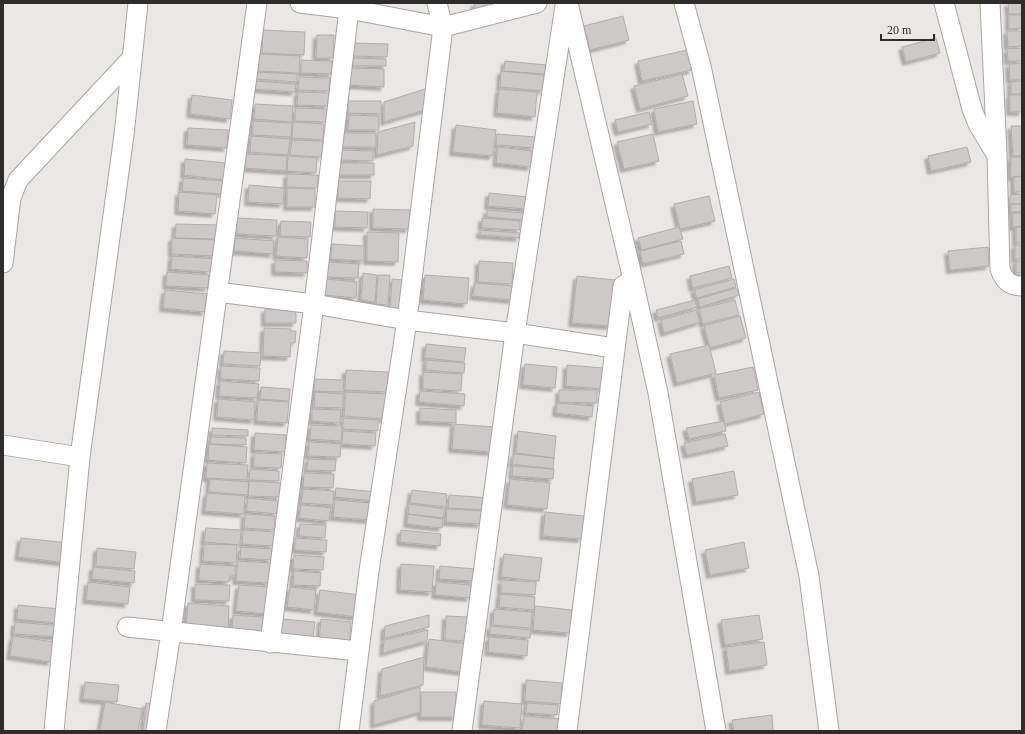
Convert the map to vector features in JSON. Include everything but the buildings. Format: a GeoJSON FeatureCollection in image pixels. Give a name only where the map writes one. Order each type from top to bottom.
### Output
{"type":"FeatureCollection","features":[{"type":"Feature","properties":{"kind":"street"},"geometry":{"type":"LineString","coordinates":[[54,731],[80,457],[124,135],[138,3]]}},
{"type":"Feature","properties":{"kind":"street"},"geometry":{"type":"LineString","coordinates":[[156,731],[171,632],[257,3]]}},
{"type":"Feature","properties":{"kind":"street"},"geometry":{"type":"LineString","coordinates":[[300,3],[349,9],[443,27],[537,3]]}},
{"type":"Feature","properties":{"kind":"street"},"geometry":{"type":"LineString","coordinates":[[349,731],[358,651],[407,320],[443,27],[437,3]]}},
{"type":"Feature","properties":{"kind":"street"},"geometry":{"type":"LineString","coordinates":[[566,3],[633,280],[658,393],[716,731]]}},
{"type":"Feature","properties":{"kind":"street"},"geometry":{"type":"LineString","coordinates":[[462,731],[515,333],[566,3]]}},
{"type":"Feature","properties":{"kind":"street"},"geometry":{"type":"LineString","coordinates":[[684,3],[701,66],[810,576],[829,731]]}},
{"type":"Feature","properties":{"kind":"street"},"geometry":{"type":"LineString","coordinates":[[944,3],[972,108],[978,124],[997,155]]}},
{"type":"Feature","properties":{"kind":"street"},"geometry":{"type":"LineString","coordinates":[[990,3],[997,155],[1000,269],[1003,278],[1008,284],[1022,286]]}},
{"type":"Feature","properties":{"kind":"street"},"geometry":{"type":"LineString","coordinates":[[270,643],[314,304],[349,9]]}},
{"type":"Feature","properties":{"kind":"street"},"geometry":{"type":"LineString","coordinates":[[3,263],[11,198],[18,180],[132,58]]}},
{"type":"Feature","properties":{"kind":"street"},"geometry":{"type":"LineString","coordinates":[[566,731],[623,286],[633,280]]}},
{"type":"Feature","properties":{"kind":"street"},"geometry":{"type":"LineString","coordinates":[[217,292],[314,304],[407,320],[515,333],[614,348]]}},
{"type":"Feature","properties":{"kind":"street"},"geometry":{"type":"LineString","coordinates":[[3,445],[80,457]]}},
{"type":"Feature","properties":{"kind":"street"},"geometry":{"type":"LineString","coordinates":[[127,627],[358,651]]}}]}
